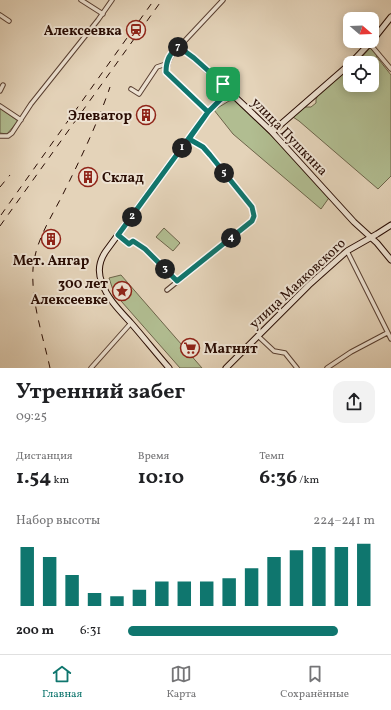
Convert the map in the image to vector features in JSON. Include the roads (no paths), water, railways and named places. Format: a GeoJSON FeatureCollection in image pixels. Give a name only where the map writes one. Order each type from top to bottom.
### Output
{"type":"FeatureCollection","features":[{"type":"Feature","properties":{"kind":"street"},"geometry":{"type":"LineString","coordinates":[[81,0],[103,14]]}},
{"type":"Feature","properties":{"kind":"street"},"geometry":{"type":"LineString","coordinates":[[0,136],[8,136],[12,133],[31,104],[103,14],[112,0]]}},
{"type":"Feature","properties":{"kind":"street"},"geometry":{"type":"LineString","coordinates":[[208,112],[166,72],[166,64],[169,56],[223,0]]}},
{"type":"Feature","properties":{"kind":"street"},"geometry":{"type":"LineString","coordinates":[[0,15],[9,21]]}},
{"type":"Feature","properties":{"kind":"street"},"geometry":{"type":"LineString","coordinates":[[379,32],[391,17]]}},
{"type":"Feature","properties":{"kind":"street","name":"улица Пушкина"},"geometry":{"type":"LineString","coordinates":[[179,47],[194,58],[272,132],[391,260]]}},
{"type":"Feature","properties":{"kind":"street"},"geometry":{"type":"LineString","coordinates":[[357,56],[365,48]]}},
{"type":"Feature","properties":{"kind":"street"},"geometry":{"type":"LineString","coordinates":[[375,48],[391,69]]}},
{"type":"Feature","properties":{"kind":"street"},"geometry":{"type":"LineString","coordinates":[[131,89],[139,94],[157,68],[166,64]]}},
{"type":"Feature","properties":{"kind":"street"},"geometry":{"type":"LineString","coordinates":[[272,132],[343,69]]}},
{"type":"Feature","properties":{"kind":"street"},"geometry":{"type":"LineString","coordinates":[[0,90],[3,85]]}},
{"type":"Feature","properties":{"kind":"street"},"geometry":{"type":"LineString","coordinates":[[169,368],[106,292],[101,282],[99,264],[118,235],[208,112],[220,100],[231,93]]}},
{"type":"Feature","properties":{"kind":"street"},"geometry":{"type":"LineString","coordinates":[[0,106],[21,120]]}},
{"type":"Feature","properties":{"kind":"street"},"geometry":{"type":"LineString","coordinates":[[167,290],[252,221],[254,216],[252,207],[210,155],[203,147],[189,139]]}},
{"type":"Feature","properties":{"kind":"street","name":"улица Маяковского"},"geometry":{"type":"LineString","coordinates":[[226,368],[308,285],[347,251],[391,224]]}},
{"type":"Feature","properties":{"kind":"street"},"geometry":{"type":"LineString","coordinates":[[118,235],[129,244],[133,241],[145,249],[177,281]]}},
{"type":"Feature","properties":{"kind":"street"},"geometry":{"type":"LineString","coordinates":[[347,251],[391,339]]}},
{"type":"Feature","properties":{"kind":"street"},"geometry":{"type":"LineString","coordinates":[[91,368],[131,323]]}},
{"type":"Feature","properties":{"kind":"street"},"geometry":{"type":"LineString","coordinates":[[327,368],[351,352],[387,333]]}},
{"type":"Feature","properties":{"kind":"street"},"geometry":{"type":"LineString","coordinates":[[258,336],[274,351],[285,353],[297,368]]}},
{"type":"Feature","properties":{"kind":"railway"},"geometry":{"type":"LineString","coordinates":[[1,215],[154,0]]}},
{"type":"Feature","properties":{"kind":"railway"},"geometry":{"type":"LineString","coordinates":[[0,226],[162,0]]}},
{"type":"Feature","properties":{"kind":"railway"},"geometry":{"type":"LineString","coordinates":[[50,368],[38,319],[34,294],[34,258],[45,228],[84,152],[110,87]]}},
{"type":"Feature","properties":{"kind":"railway"},"geometry":{"type":"LineString","coordinates":[[0,187],[10,175]]}},
{"type":"Feature","properties":{"kind":"place","name":"Алексеевка"},"geometry":{"type":"Point","coordinates":[136,30]}},
{"type":"Feature","properties":{"kind":"place","name":"Элеватор"},"geometry":{"type":"Point","coordinates":[146,115]}},
{"type":"Feature","properties":{"kind":"place","name":"Склад"},"geometry":{"type":"Point","coordinates":[88,177]}},
{"type":"Feature","properties":{"kind":"place","name":"Мет. Ангар"},"geometry":{"type":"Point","coordinates":[51,239]}},
{"type":"Feature","properties":{"kind":"place","name":"300 лет Алексеевке"},"geometry":{"type":"Point","coordinates":[122,291]}},
{"type":"Feature","properties":{"kind":"place","name":"Магнит"},"geometry":{"type":"Point","coordinates":[190,348]}}]}
